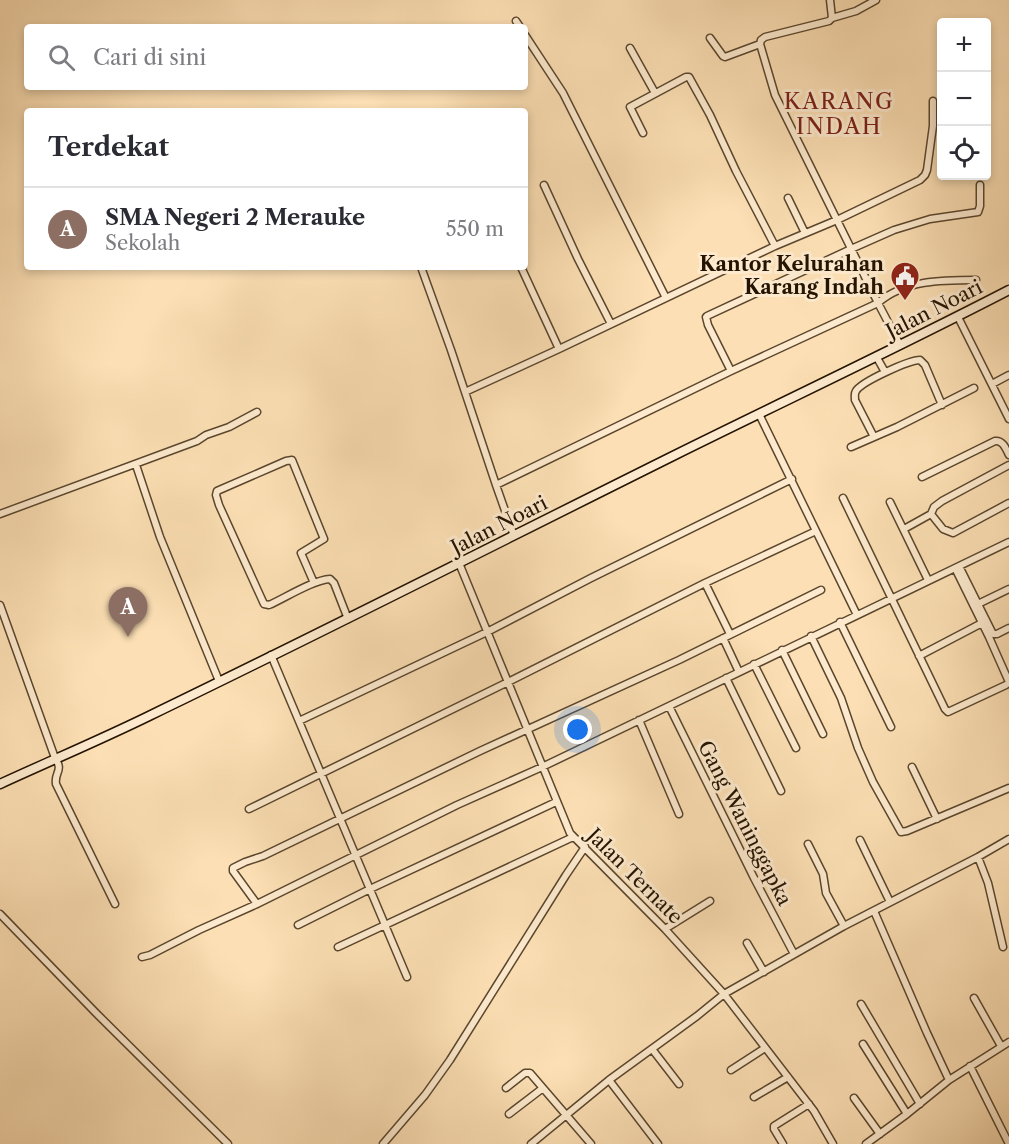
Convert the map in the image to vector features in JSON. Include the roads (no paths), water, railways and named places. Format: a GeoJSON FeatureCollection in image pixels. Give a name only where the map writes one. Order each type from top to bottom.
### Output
{"type":"FeatureCollection","features":[{"type":"Feature","properties":{"kind":"street"},"geometry":{"type":"LineString","coordinates":[[830,0],[832,18]]}},
{"type":"Feature","properties":{"kind":"street"},"geometry":{"type":"LineString","coordinates":[[876,0],[856,11],[829,21],[765,37],[760,44],[775,95],[900,345]]}},
{"type":"Feature","properties":{"kind":"street"},"geometry":{"type":"LineString","coordinates":[[710,38],[725,57],[760,44]]}},
{"type":"Feature","properties":{"kind":"street"},"geometry":{"type":"LineString","coordinates":[[528,40],[563,93],[666,298]]}},
{"type":"Feature","properties":{"kind":"street"},"geometry":{"type":"LineString","coordinates":[[630,48],[655,93]]}},
{"type":"Feature","properties":{"kind":"street"},"geometry":{"type":"LineString","coordinates":[[643,133],[630,106],[689,77],[775,246]]}},
{"type":"Feature","properties":{"kind":"street"},"geometry":{"type":"LineString","coordinates":[[465,392],[923,178],[927,170],[933,126],[933,101]]}},
{"type":"Feature","properties":{"kind":"street"},"geometry":{"type":"LineString","coordinates":[[544,185],[611,324]]}},
{"type":"Feature","properties":{"kind":"street"},"geometry":{"type":"LineString","coordinates":[[731,371],[708,325],[707,316],[894,230],[930,219],[978,212],[980,185]]}},
{"type":"Feature","properties":{"kind":"street"},"geometry":{"type":"LineString","coordinates":[[788,198],[805,233]]}},
{"type":"Feature","properties":{"kind":"street"},"geometry":{"type":"LineString","coordinates":[[422,270],[514,536]]}},
{"type":"Feature","properties":{"kind":"street"},"geometry":{"type":"LineString","coordinates":[[522,270],[559,349]]}},
{"type":"Feature","properties":{"kind":"street"},"geometry":{"type":"LineString","coordinates":[[496,485],[731,371],[878,303],[892,293],[925,282],[976,280]]}},
{"type":"Feature","properties":{"kind":"street","name":"Jalan Noari"},"geometry":{"type":"LineString","coordinates":[[0,784],[147,717],[348,619],[1009,290]]}},
{"type":"Feature","properties":{"kind":"street"},"geometry":{"type":"LineString","coordinates":[[958,317],[1009,419]]}},
{"type":"Feature","properties":{"kind":"street"},"geometry":{"type":"LineString","coordinates":[[876,356],[885,372]]}},
{"type":"Feature","properties":{"kind":"street"},"geometry":{"type":"LineString","coordinates":[[874,437],[855,400],[855,393],[857,388],[885,372],[914,360],[920,360],[925,365],[942,405]]}},
{"type":"Feature","properties":{"kind":"street"},"geometry":{"type":"LineString","coordinates":[[992,384],[1009,375]]}},
{"type":"Feature","properties":{"kind":"street"},"geometry":{"type":"LineString","coordinates":[[851,447],[974,388]]}},
{"type":"Feature","properties":{"kind":"street"},"geometry":{"type":"LineString","coordinates":[[0,514],[197,441],[257,412]]}},
{"type":"Feature","properties":{"kind":"street"},"geometry":{"type":"LineString","coordinates":[[759,414],[857,615]]}},
{"type":"Feature","properties":{"kind":"street"},"geometry":{"type":"LineString","coordinates":[[922,477],[995,441],[1002,443],[1009,455]]}},
{"type":"Feature","properties":{"kind":"street"},"geometry":{"type":"LineString","coordinates":[[314,583],[301,553],[324,539],[292,460],[216,491],[219,505],[264,604],[269,605],[328,578],[331,579],[348,619]]}},
{"type":"Feature","properties":{"kind":"street"},"geometry":{"type":"LineString","coordinates":[[136,465],[160,537],[219,681]]}},
{"type":"Feature","properties":{"kind":"street"},"geometry":{"type":"LineString","coordinates":[[904,529],[931,514],[934,507],[942,501],[1009,465]]}},
{"type":"Feature","properties":{"kind":"street"},"geometry":{"type":"LineString","coordinates":[[299,721],[487,632],[792,479]]}},
{"type":"Feature","properties":{"kind":"street"},"geometry":{"type":"LineString","coordinates":[[843,498],[948,712],[1008,683],[957,566]]}},
{"type":"Feature","properties":{"kind":"street"},"geometry":{"type":"LineString","coordinates":[[890,502],[928,580]]}},
{"type":"Feature","properties":{"kind":"street"},"geometry":{"type":"LineString","coordinates":[[931,514],[943,529],[953,533],[1009,503]]}},
{"type":"Feature","properties":{"kind":"street"},"geometry":{"type":"LineString","coordinates":[[249,809],[705,583],[816,531]]}},
{"type":"Feature","properties":{"kind":"street"},"geometry":{"type":"LineString","coordinates":[[142,957],[257,904],[456,805],[669,706],[1009,542]]}},
{"type":"Feature","properties":{"kind":"street","name":"Jalan Ternate"},"geometry":{"type":"LineString","coordinates":[[459,563],[567,828],[573,837],[665,929],[724,994],[809,1104],[831,1143]]}},
{"type":"Feature","properties":{"kind":"street"},"geometry":{"type":"LineString","coordinates":[[957,566],[993,634],[1009,628]]}},
{"type":"Feature","properties":{"kind":"street"},"geometry":{"type":"LineString","coordinates":[[705,583],[730,634]]}},
{"type":"Feature","properties":{"kind":"street"},"geometry":{"type":"LineString","coordinates":[[978,604],[1009,589]]}},
{"type":"Feature","properties":{"kind":"street"},"geometry":{"type":"LineString","coordinates":[[257,904],[238,880],[233,868],[660,669],[821,590]]}},
{"type":"Feature","properties":{"kind":"street"},"geometry":{"type":"LineString","coordinates":[[0,604],[59,764],[56,784],[116,904]]}},
{"type":"Feature","properties":{"kind":"street"},"geometry":{"type":"LineString","coordinates":[[840,622],[891,728]]}},
{"type":"Feature","properties":{"kind":"street"},"geometry":{"type":"LineString","coordinates":[[919,656],[982,623]]}},
{"type":"Feature","properties":{"kind":"street"},"geometry":{"type":"LineString","coordinates":[[811,636],[841,698],[858,748],[873,782],[901,832],[1009,788]]}},
{"type":"Feature","properties":{"kind":"street"},"geometry":{"type":"LineString","coordinates":[[723,638],[739,672]]}},
{"type":"Feature","properties":{"kind":"street"},"geometry":{"type":"LineString","coordinates":[[782,650],[823,734]]}},
{"type":"Feature","properties":{"kind":"street"},"geometry":{"type":"LineString","coordinates":[[271,655],[407,977]]}},
{"type":"Feature","properties":{"kind":"street"},"geometry":{"type":"LineString","coordinates":[[754,664],[796,748]]}},
{"type":"Feature","properties":{"kind":"street"},"geometry":{"type":"LineString","coordinates":[[726,678],[781,791]]}},
{"type":"Feature","properties":{"kind":"street","name":"Gang Waninggapka"},"geometry":{"type":"LineString","coordinates":[[669,706],[794,954]]}},
{"type":"Feature","properties":{"kind":"street"},"geometry":{"type":"LineString","coordinates":[[639,720],[679,814]]}},
{"type":"Feature","properties":{"kind":"street"},"geometry":{"type":"LineString","coordinates":[[912,767],[937,819]]}},
{"type":"Feature","properties":{"kind":"street"},"geometry":{"type":"LineString","coordinates":[[298,925],[556,802]]}},
{"type":"Feature","properties":{"kind":"street"},"geometry":{"type":"LineString","coordinates":[[338,947],[573,837]]}},
{"type":"Feature","properties":{"kind":"street"},"geometry":{"type":"LineString","coordinates":[[531,1144],[609,1080],[698,1016],[724,994],[874,910],[1009,839]]}},
{"type":"Feature","properties":{"kind":"street"},"geometry":{"type":"LineString","coordinates":[[860,840],[890,902]]}},
{"type":"Feature","properties":{"kind":"street"},"geometry":{"type":"LineString","coordinates":[[808,844],[823,874],[826,893],[844,927]]}},
{"type":"Feature","properties":{"kind":"street"},"geometry":{"type":"LineString","coordinates":[[383,1144],[425,1095],[450,1060],[585,847]]}},
{"type":"Feature","properties":{"kind":"street"},"geometry":{"type":"LineString","coordinates":[[978,857],[988,883],[1003,947]]}},
{"type":"Feature","properties":{"kind":"street"},"geometry":{"type":"LineString","coordinates":[[665,929],[710,900]]}},
{"type":"Feature","properties":{"kind":"street"},"geometry":{"type":"LineString","coordinates":[[874,910],[949,1080]]}},
{"type":"Feature","properties":{"kind":"street"},"geometry":{"type":"LineString","coordinates":[[0,914],[228,1144]]}},
{"type":"Feature","properties":{"kind":"street"},"geometry":{"type":"LineString","coordinates":[[747,943],[764,972]]}},
{"type":"Feature","properties":{"kind":"street"},"geometry":{"type":"LineString","coordinates":[[974,998],[1001,1047]]}},
{"type":"Feature","properties":{"kind":"street"},"geometry":{"type":"LineString","coordinates":[[861,1004],[920,1104]]}},
{"type":"Feature","properties":{"kind":"street"},"geometry":{"type":"LineString","coordinates":[[866,1144],[949,1080],[1009,1042]]}},
{"type":"Feature","properties":{"kind":"street"},"geometry":{"type":"LineString","coordinates":[[863,1044],[906,1114]]}},
{"type":"Feature","properties":{"kind":"street"},"geometry":{"type":"LineString","coordinates":[[731,1070],[765,1047]]}},
{"type":"Feature","properties":{"kind":"street"},"geometry":{"type":"LineString","coordinates":[[652,1049],[679,1084]]}},
{"type":"Feature","properties":{"kind":"street"},"geometry":{"type":"LineString","coordinates":[[970,1066],[1009,1144]]}},
{"type":"Feature","properties":{"kind":"street"},"geometry":{"type":"LineString","coordinates":[[506,1088],[528,1072],[531,1073],[591,1144]]}},
{"type":"Feature","properties":{"kind":"street"},"geometry":{"type":"LineString","coordinates":[[754,1097],[788,1077]]}},
{"type":"Feature","properties":{"kind":"street"},"geometry":{"type":"LineString","coordinates":[[609,1080],[658,1144]]}},
{"type":"Feature","properties":{"kind":"street"},"geometry":{"type":"LineString","coordinates":[[509,1114],[543,1088]]}},
{"type":"Feature","properties":{"kind":"street"},"geometry":{"type":"LineString","coordinates":[[854,1098],[880,1134]]}},
{"type":"Feature","properties":{"kind":"street"},"geometry":{"type":"LineString","coordinates":[[783,1144],[774,1126],[809,1104]]}},
{"type":"Feature","properties":{"kind":"place","name":"Kantor Kelurahan Karang Indah"},"geometry":{"type":"Point","coordinates":[905,302]}},
{"type":"Feature","properties":{"kind":"place","name":"SMA Negeri 2 Merauke"},"geometry":{"type":"Point","coordinates":[128,637]}},
{"type":"Feature","properties":{"kind":"district","name":"KARANG INDAH"},"geometry":{"type":"Point","coordinates":[839,114]}}]}
